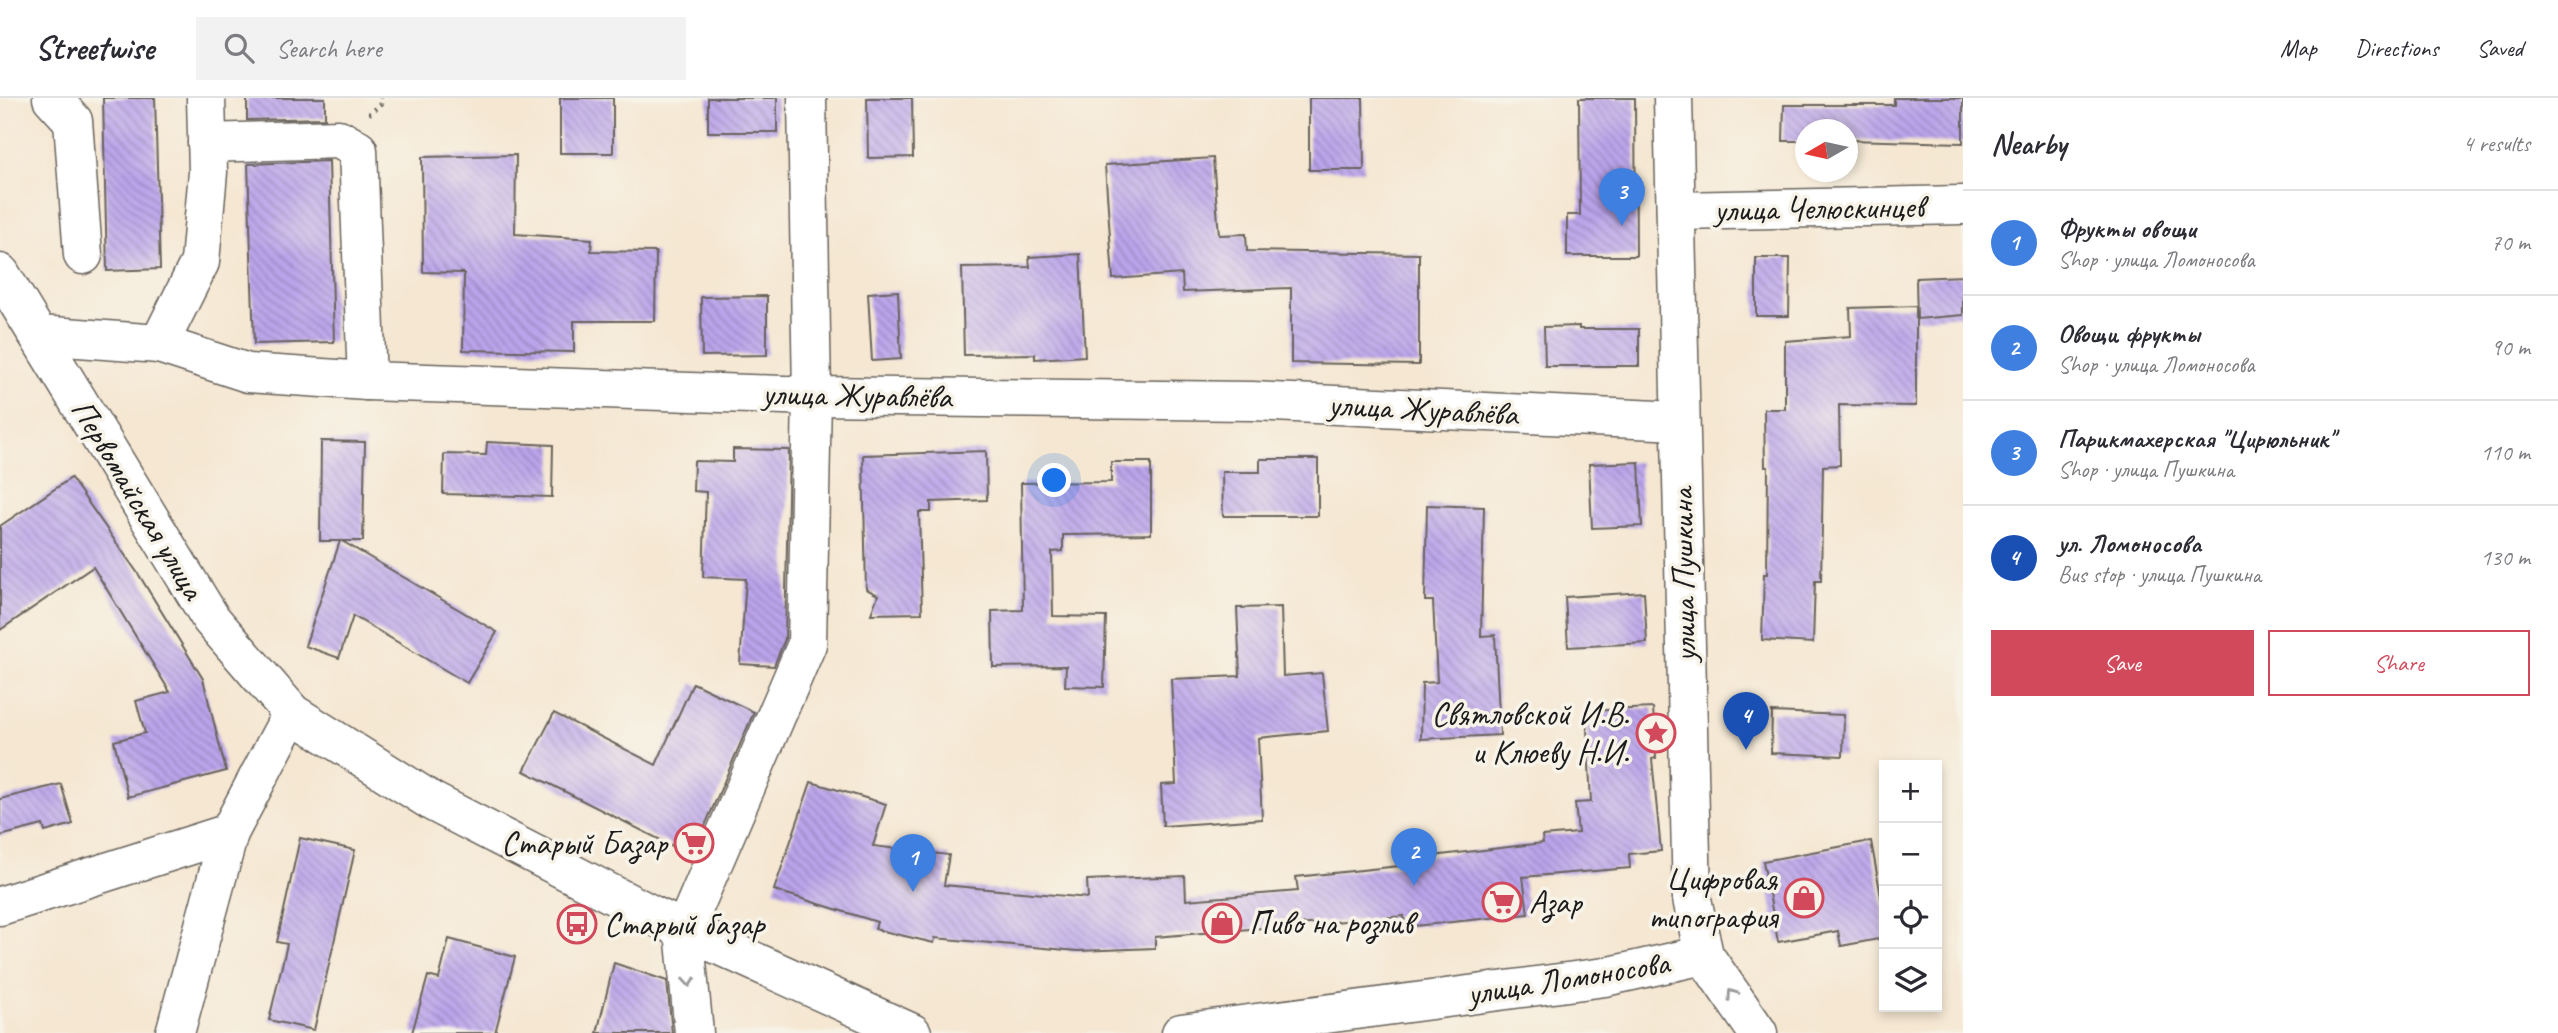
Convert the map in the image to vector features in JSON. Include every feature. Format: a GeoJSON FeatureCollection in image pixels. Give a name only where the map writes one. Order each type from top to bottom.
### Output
{"type":"FeatureCollection","features":[{"type":"Feature","properties":{"kind":"street"},"geometry":{"type":"LineString","coordinates":[[52,98],[73,121],[83,255]]}},
{"type":"Feature","properties":{"kind":"street"},"geometry":{"type":"LineString","coordinates":[[159,344],[200,262],[208,172],[206,98]]}},
{"type":"Feature","properties":{"kind":"street"},"geometry":{"type":"LineString","coordinates":[[694,1033],[684,931],[807,644],[812,396],[807,98]]}},
{"type":"Feature","properties":{"kind":"street","name":"улица Пушкина"},"geometry":{"type":"LineString","coordinates":[[1673,98],[1692,899],[1704,954],[1758,1033]]}},
{"type":"Feature","properties":{"kind":"street"},"geometry":{"type":"LineString","coordinates":[[207,142],[339,139],[358,150],[367,381]]}},
{"type":"Feature","properties":{"kind":"street","name":"улица Челюскинцев"},"geometry":{"type":"LineString","coordinates":[[1676,211],[1963,205]]}},
{"type":"Feature","properties":{"kind":"street","name":"Первомайская улица"},"geometry":{"type":"LineString","coordinates":[[0,273],[211,619],[292,713]]}},
{"type":"Feature","properties":{"kind":"street","name":"улица Журавлёва"},"geometry":{"type":"LineString","coordinates":[[39,335],[159,344],[248,373],[367,381],[812,396],[1252,401],[1679,421]]}},
{"type":"Feature","properties":{"kind":"street"},"geometry":{"type":"LineString","coordinates":[[175,1033],[229,833],[292,713],[433,802],[684,931],[912,1033]]}},
{"type":"Feature","properties":{"kind":"street"},"geometry":{"type":"LineString","coordinates":[[0,906],[229,833]]}},
{"type":"Feature","properties":{"kind":"street","name":"улица Ломоносова"},"geometry":{"type":"LineString","coordinates":[[1181,1033],[1605,977],[1704,954]]}},
{"type":"Feature","properties":{"kind":"building"},"geometry":{"type":"Polygon","coordinates":[[[103,98],[155,98],[160,269],[107,271],[103,98]]]}},
{"type":"Feature","properties":{"kind":"building"},"geometry":{"type":"Polygon","coordinates":[[[247,98],[325,98],[325,118],[247,120],[247,98]]]}},
{"type":"Feature","properties":{"kind":"building"},"geometry":{"type":"Polygon","coordinates":[[[560,98],[613,98],[613,153],[560,153],[560,98]]]}},
{"type":"Feature","properties":{"kind":"building"},"geometry":{"type":"Polygon","coordinates":[[[708,98],[777,98],[777,132],[708,132],[708,98]]]}},
{"type":"Feature","properties":{"kind":"building"},"geometry":{"type":"Polygon","coordinates":[[[867,98],[912,98],[913,157],[868,158],[867,98]]]}},
{"type":"Feature","properties":{"kind":"building"},"geometry":{"type":"Polygon","coordinates":[[[1309,98],[1363,98],[1364,170],[1309,170],[1309,98]]]}},
{"type":"Feature","properties":{"kind":"building"},"geometry":{"type":"Polygon","coordinates":[[[1579,98],[1635,98],[1636,256],[1567,256],[1567,215],[1580,215],[1579,98]]]}},
{"type":"Feature","properties":{"kind":"building"},"geometry":{"type":"Polygon","coordinates":[[[1894,98],[1963,98],[1963,143],[1858,140],[1858,119],[1795,119],[1795,141],[1783,141],[1784,105],[1894,105],[1894,98]]]}},
{"type":"Feature","properties":{"kind":"building"},"geometry":{"type":"Polygon","coordinates":[[[516,155],[515,234],[592,239],[591,251],[656,252],[655,321],[574,321],[574,352],[463,350],[464,273],[423,272],[422,157],[516,155]]]}},
{"type":"Feature","properties":{"kind":"building"},"geometry":{"type":"Polygon","coordinates":[[[1213,158],[1219,235],[1246,234],[1247,251],[1419,254],[1419,365],[1291,363],[1291,288],[1183,292],[1182,274],[1113,279],[1105,165],[1213,158]]]}},
{"type":"Feature","properties":{"kind":"building"},"geometry":{"type":"Polygon","coordinates":[[[329,161],[334,342],[254,344],[248,164],[329,161]]]}},
{"type":"Feature","properties":{"kind":"building"},"geometry":{"type":"Polygon","coordinates":[[[1080,254],[1085,356],[1035,359],[1035,354],[964,355],[962,268],[1030,267],[1029,257],[1080,254]]]}},
{"type":"Feature","properties":{"kind":"building"},"geometry":{"type":"Polygon","coordinates":[[[1756,258],[1790,258],[1789,316],[1756,316],[1756,258]]]}},
{"type":"Feature","properties":{"kind":"building"},"geometry":{"type":"Polygon","coordinates":[[[1963,276],[1963,315],[1917,319],[1916,278],[1963,276]]]}},
{"type":"Feature","properties":{"kind":"building"},"geometry":{"type":"Polygon","coordinates":[[[898,291],[901,359],[872,361],[868,293],[898,291]]]}},
{"type":"Feature","properties":{"kind":"building"},"geometry":{"type":"Polygon","coordinates":[[[767,296],[767,355],[702,356],[701,297],[767,296]]]}},
{"type":"Feature","properties":{"kind":"building"},"geometry":{"type":"Polygon","coordinates":[[[1916,306],[1916,406],[1839,405],[1840,465],[1823,466],[1821,581],[1815,581],[1813,643],[1762,640],[1764,574],[1767,574],[1768,467],[1765,467],[1764,409],[1785,409],[1785,341],[1851,336],[1850,308],[1916,306]]]}},
{"type":"Feature","properties":{"kind":"building"},"geometry":{"type":"Polygon","coordinates":[[[1579,326],[1579,329],[1639,329],[1639,366],[1545,366],[1544,327],[1579,326]]]}},
{"type":"Feature","properties":{"kind":"building"},"geometry":{"type":"Polygon","coordinates":[[[321,441],[365,442],[363,541],[342,541],[497,632],[467,683],[353,616],[339,658],[305,646],[340,541],[320,541],[321,441]]]}},
{"type":"Feature","properties":{"kind":"building"},"geometry":{"type":"Polygon","coordinates":[[[487,442],[553,445],[552,497],[443,494],[444,454],[486,455],[487,442]]]}},
{"type":"Feature","properties":{"kind":"building"},"geometry":{"type":"Polygon","coordinates":[[[733,449],[789,450],[785,639],[774,666],[740,664],[746,579],[703,577],[706,492],[693,491],[694,461],[733,462],[733,449]]]}},
{"type":"Feature","properties":{"kind":"building"},"geometry":{"type":"Polygon","coordinates":[[[986,451],[987,500],[931,502],[931,512],[919,512],[922,613],[871,614],[878,595],[866,589],[863,455],[986,451]]]}},
{"type":"Feature","properties":{"kind":"building"},"geometry":{"type":"Polygon","coordinates":[[[1260,459],[1318,459],[1318,516],[1223,516],[1222,472],[1260,472],[1260,459]]]}},
{"type":"Feature","properties":{"kind":"building"},"geometry":{"type":"Polygon","coordinates":[[[1111,462],[1151,462],[1151,534],[1063,535],[1063,551],[1052,552],[1053,616],[1106,617],[1104,687],[1065,686],[1066,666],[993,667],[992,611],[1023,610],[1021,483],[1111,482],[1111,462]]]}},
{"type":"Feature","properties":{"kind":"building"},"geometry":{"type":"Polygon","coordinates":[[[1639,462],[1642,526],[1592,528],[1589,464],[1639,462]]]}},
{"type":"Feature","properties":{"kind":"building"},"geometry":{"type":"Polygon","coordinates":[[[71,478],[139,575],[203,679],[226,771],[128,797],[114,741],[145,733],[136,701],[170,692],[93,567],[0,630],[0,526],[71,478]]]}},
{"type":"Feature","properties":{"kind":"building"},"geometry":{"type":"Polygon","coordinates":[[[1427,505],[1484,507],[1481,636],[1495,635],[1500,735],[1421,739],[1422,683],[1437,682],[1433,601],[1425,601],[1427,505]]]}},
{"type":"Feature","properties":{"kind":"building"},"geometry":{"type":"Polygon","coordinates":[[[1644,592],[1647,643],[1568,647],[1565,597],[1644,592]]]}},
{"type":"Feature","properties":{"kind":"building"},"geometry":{"type":"Polygon","coordinates":[[[1281,607],[1283,676],[1322,673],[1328,731],[1258,738],[1262,819],[1163,826],[1161,785],[1176,784],[1171,679],[1240,676],[1237,608],[1281,607]]]}},
{"type":"Feature","properties":{"kind":"building"},"geometry":{"type":"Polygon","coordinates":[[[693,683],[754,712],[692,856],[524,771],[554,713],[656,765],[693,683]]]}},
{"type":"Feature","properties":{"kind":"building"},"geometry":{"type":"Polygon","coordinates":[[[1653,708],[1656,758],[1652,759],[1661,851],[1629,854],[1630,868],[1523,877],[1528,914],[1405,927],[1404,916],[1155,937],[1155,948],[1078,951],[935,938],[934,943],[875,929],[877,922],[774,890],[811,782],[886,804],[873,846],[949,855],[944,885],[1088,898],[1087,880],[1185,876],[1186,900],[1298,891],[1296,877],[1399,866],[1399,860],[1543,843],[1542,836],[1578,833],[1575,803],[1591,802],[1586,711],[1653,708]]]}},
{"type":"Feature","properties":{"kind":"building"},"geometry":{"type":"Polygon","coordinates":[[[1772,712],[1844,715],[1843,756],[1771,753],[1772,712]]]}},
{"type":"Feature","properties":{"kind":"building"},"geometry":{"type":"Polygon","coordinates":[[[61,784],[73,824],[45,832],[43,825],[0,836],[0,799],[61,784]]]}},
{"type":"Feature","properties":{"kind":"building"},"geometry":{"type":"Polygon","coordinates":[[[300,838],[355,850],[314,1030],[269,1020],[287,944],[277,942],[300,838]]]}},
{"type":"Feature","properties":{"kind":"building"},"geometry":{"type":"Polygon","coordinates":[[[1871,841],[1879,885],[1879,939],[1841,946],[1838,931],[1778,942],[1763,861],[1871,841]]]}},
{"type":"Feature","properties":{"kind":"building"},"geometry":{"type":"Polygon","coordinates":[[[449,939],[515,957],[495,1033],[412,1033],[428,976],[439,979],[449,939]]]}},
{"type":"Feature","properties":{"kind":"building"},"geometry":{"type":"Polygon","coordinates":[[[614,963],[667,981],[672,1033],[597,1033],[614,963]]]}},
{"type":"Feature","properties":{"kind":"place","name":"Парикмахерская \"Цирюльник\""},"geometry":{"type":"Point","coordinates":[1622,226]}},
{"type":"Feature","properties":{"kind":"place","name":"Святловской И.В. и Клюеву Н.И."},"geometry":{"type":"Point","coordinates":[1656,733]}},
{"type":"Feature","properties":{"kind":"place","name":"ул. Ломоносова"},"geometry":{"type":"Point","coordinates":[1746,750]}},
{"type":"Feature","properties":{"kind":"place","name":"Старый Базар"},"geometry":{"type":"Point","coordinates":[694,843]}},
{"type":"Feature","properties":{"kind":"place","name":"Овощи фрукты"},"geometry":{"type":"Point","coordinates":[1414,886]}},
{"type":"Feature","properties":{"kind":"place","name":"Фрукты овощи"},"geometry":{"type":"Point","coordinates":[913,892]}},
{"type":"Feature","properties":{"kind":"place","name":"Цифровая типография"},"geometry":{"type":"Point","coordinates":[1804,898]}},
{"type":"Feature","properties":{"kind":"place","name":"Азар"},"geometry":{"type":"Point","coordinates":[1502,902]}},
{"type":"Feature","properties":{"kind":"place","name":"Пиво на розлив"},"geometry":{"type":"Point","coordinates":[1222,923]}},
{"type":"Feature","properties":{"kind":"place","name":"Старый базар"},"geometry":{"type":"Point","coordinates":[577,924]}}]}
